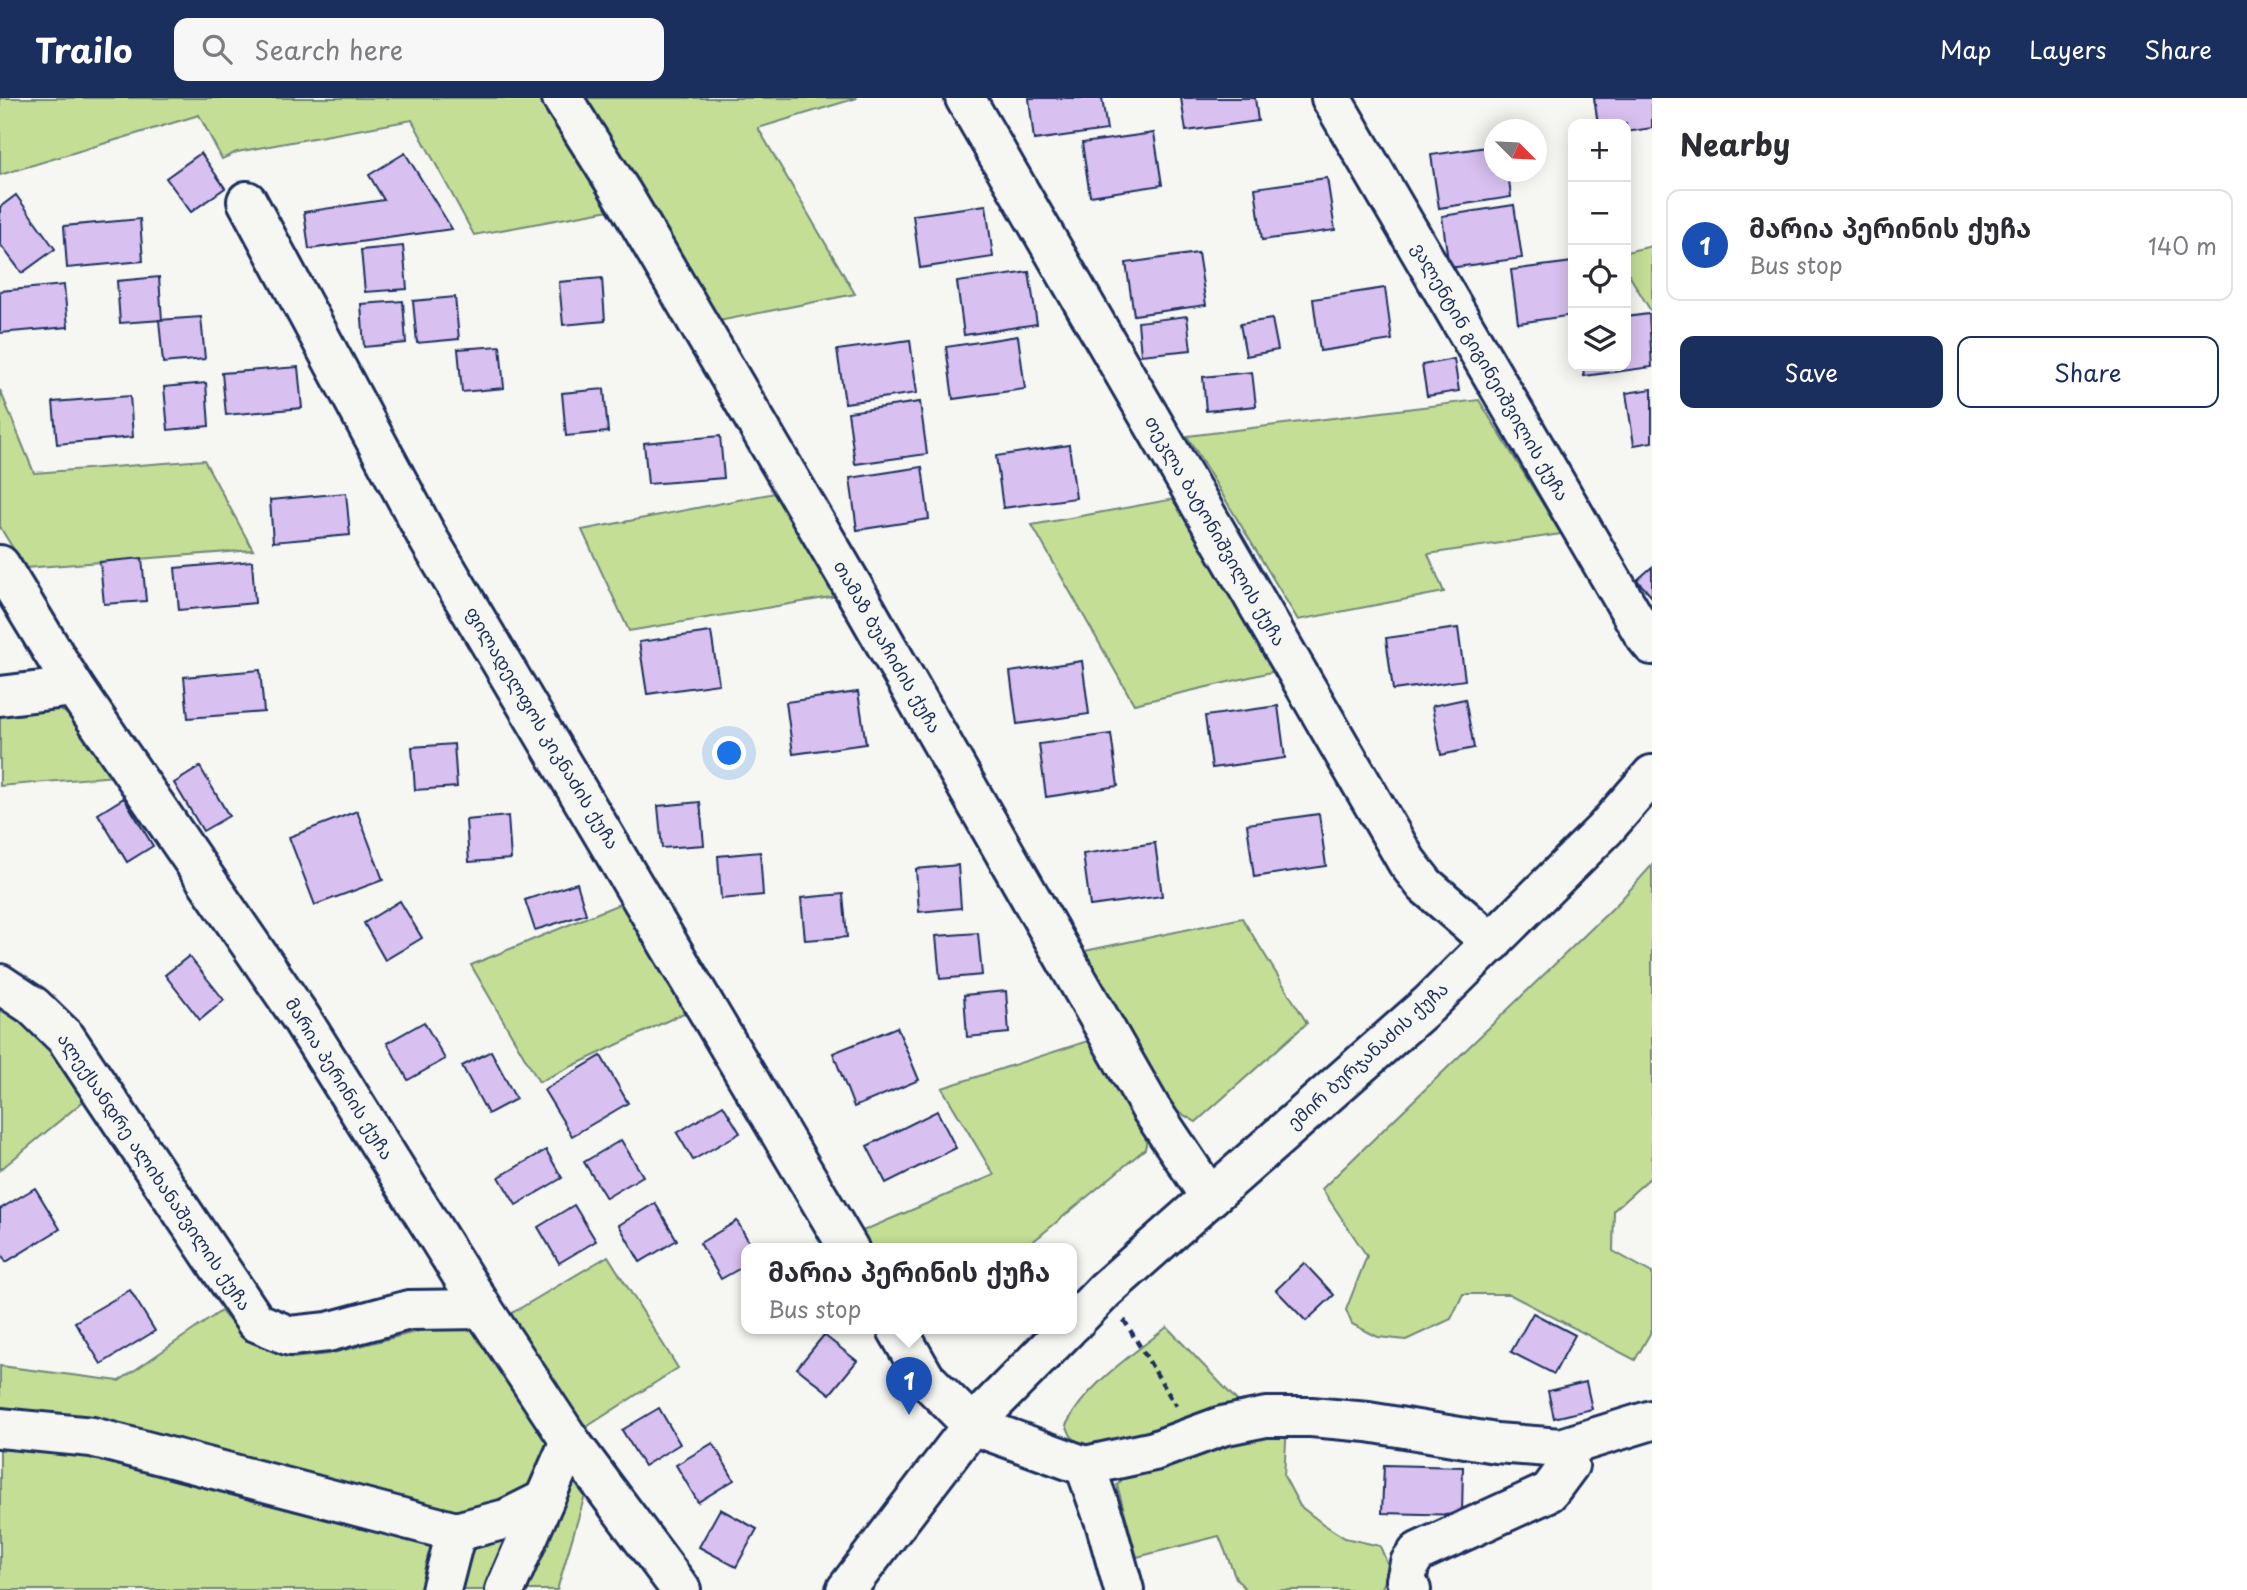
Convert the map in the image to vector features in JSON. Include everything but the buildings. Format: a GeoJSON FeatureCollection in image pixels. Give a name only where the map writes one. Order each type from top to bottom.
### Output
{"type":"FeatureCollection","features":[{"type":"Feature","properties":{"kind":"street","name":"თამაზ ბუაჩიძის ქუჩა"},"geometry":{"type":"LineString","coordinates":[[562,98],[623,195],[853,587],[1151,1109],[1210,1197]]}},
{"type":"Feature","properties":{"kind":"street","name":"თეკლა ბატონიშვილის ქუჩა"},"geometry":{"type":"LineString","coordinates":[[965,98],[1407,862],[1425,885],[1492,943]]}},
{"type":"Feature","properties":{"kind":"street","name":"ვალენტინ გიგინეიშვილის ქუჩა"},"geometry":{"type":"LineString","coordinates":[[1331,98],[1652,645]]}},
{"type":"Feature","properties":{"kind":"street","name":"ფილადელფოს კიკნაძის ქუჩა"},"geometry":{"type":"LineString","coordinates":[[247,201],[429,540],[845,1243]]}},
{"type":"Feature","properties":{"kind":"street","name":"მარია პერინის ქუჩა"},"geometry":{"type":"LineString","coordinates":[[0,565],[74,687],[301,1018],[483,1309],[570,1441],[681,1590]]}},
{"type":"Feature","properties":{"kind":"street"},"geometry":{"type":"LineString","coordinates":[[0,696],[74,687]]}},
{"type":"Feature","properties":{"kind":"street","name":"ემირ ბურჯანაძის ქუჩა"},"geometry":{"type":"LineString","coordinates":[[1077,1319],[1105,1290],[1429,1004],[1605,829],[1652,775]]}},
{"type":"Feature","properties":{"kind":"street","name":"ალექსანდრე ალიხანაშვილის ქუჩა"},"geometry":{"type":"LineString","coordinates":[[0,984],[33,1006],[66,1038],[256,1322],[290,1336],[328,1332],[409,1310],[483,1309]]}},
{"type":"Feature","properties":{"kind":"street"},"geometry":{"type":"LineString","coordinates":[[900,1334],[925,1378],[972,1425],[1085,1465],[1154,1451],[1222,1426],[1266,1417],[1311,1417],[1368,1422],[1496,1443],[1561,1448],[1652,1420]]}},
{"type":"Feature","properties":{"kind":"street"},"geometry":{"type":"LineString","coordinates":[[857,1586],[972,1425],[1061,1334]]}},
{"type":"Feature","properties":{"kind":"street"},"geometry":{"type":"LineString","coordinates":[[0,1428],[92,1437],[456,1532],[506,1519],[544,1500]]}},
{"type":"Feature","properties":{"kind":"street"},"geometry":{"type":"LineString","coordinates":[[505,1590],[570,1441]]}},
{"type":"Feature","properties":{"kind":"street"},"geometry":{"type":"LineString","coordinates":[[1411,1590],[1406,1580],[1410,1563],[1418,1552],[1549,1492],[1569,1465],[1561,1448]]}},
{"type":"Feature","properties":{"kind":"street"},"geometry":{"type":"LineString","coordinates":[[1085,1465],[1105,1522],[1124,1590]]}},
{"type":"Feature","properties":{"kind":"street"},"geometry":{"type":"LineString","coordinates":[[441,1590],[456,1532]]}},
{"type":"Feature","properties":{"kind":"path"},"geometry":{"type":"LineString","coordinates":[[1105,1290],[1194,1436]]}},
{"type":"Feature","properties":{"kind":"green space"},"geometry":{"type":"Polygon","coordinates":[[[0,98],[547,98],[615,209],[474,235],[412,120],[237,152],[222,159],[199,115],[0,175],[0,98]]]}},
{"type":"Feature","properties":{"kind":"green space"},"geometry":{"type":"Polygon","coordinates":[[[584,98],[857,98],[758,128],[855,294],[719,321],[584,98]]]}},
{"type":"Feature","properties":{"kind":"green space"},"geometry":{"type":"Polygon","coordinates":[[[1652,246],[1652,313],[1631,278],[1631,251],[1652,246]]]}},
{"type":"Feature","properties":{"kind":"green space"},"geometry":{"type":"Polygon","coordinates":[[[0,390],[34,473],[204,460],[253,550],[25,568],[0,527],[0,390]]]}},
{"type":"Feature","properties":{"kind":"green space"},"geometry":{"type":"Polygon","coordinates":[[[1479,400],[1561,534],[1428,554],[1444,592],[1298,620],[1187,436],[1479,400]]]}},
{"type":"Feature","properties":{"kind":"green space"},"geometry":{"type":"Polygon","coordinates":[[[785,491],[843,595],[629,631],[582,530],[785,491]]]}},
{"type":"Feature","properties":{"kind":"green space"},"geometry":{"type":"Polygon","coordinates":[[[1174,499],[1280,670],[1134,704],[1032,525],[1174,499]]]}},
{"type":"Feature","properties":{"kind":"green space"},"geometry":{"type":"Polygon","coordinates":[[[56,708],[82,721],[116,776],[0,786],[0,709],[56,708]]]}},
{"type":"Feature","properties":{"kind":"green space"},"geometry":{"type":"Polygon","coordinates":[[[1652,865],[1652,1176],[1614,1210],[1613,1251],[1652,1273],[1652,1330],[1635,1360],[1509,1294],[1463,1294],[1451,1319],[1406,1340],[1378,1337],[1352,1324],[1346,1310],[1367,1256],[1322,1189],[1619,902],[1652,865]]]}},
{"type":"Feature","properties":{"kind":"green space"},"geometry":{"type":"Polygon","coordinates":[[[629,900],[688,1011],[539,1082],[471,965],[629,900]]]}},
{"type":"Feature","properties":{"kind":"green space"},"geometry":{"type":"Polygon","coordinates":[[[1242,918],[1307,1023],[1196,1122],[1168,1106],[1080,952],[1242,918]]]}},
{"type":"Feature","properties":{"kind":"green space"},"geometry":{"type":"Polygon","coordinates":[[[0,1001],[31,1018],[92,1094],[0,1170],[0,1001]]]}},
{"type":"Feature","properties":{"kind":"green space"},"geometry":{"type":"Polygon","coordinates":[[[1094,1039],[1140,1120],[1147,1139],[1145,1149],[1031,1243],[866,1243],[860,1232],[994,1175],[942,1088],[1094,1039]]]}},
{"type":"Feature","properties":{"kind":"green space"},"geometry":{"type":"Polygon","coordinates":[[[608,1256],[678,1368],[580,1431],[507,1316],[608,1256]]]}},
{"type":"Feature","properties":{"kind":"green space"},"geometry":{"type":"Polygon","coordinates":[[[221,1311],[245,1339],[292,1358],[329,1354],[474,1317],[585,1495],[557,1590],[0,1590],[0,1366],[119,1381],[221,1311]]]}},
{"type":"Feature","properties":{"kind":"green space"},"geometry":{"type":"Polygon","coordinates":[[[1167,1327],[1243,1407],[1156,1437],[1086,1449],[1071,1436],[1066,1425],[1075,1410],[1111,1371],[1167,1327]]]}},
{"type":"Feature","properties":{"kind":"green space"},"geometry":{"type":"Polygon","coordinates":[[[1287,1425],[1284,1476],[1300,1506],[1345,1538],[1380,1546],[1390,1570],[1381,1590],[1246,1590],[1236,1578],[1219,1536],[1137,1557],[1117,1485],[1130,1471],[1287,1425]]]}},
{"type":"Feature","properties":{"kind":"place","name":"მარია პერინის ქუჩა"},"geometry":{"type":"Point","coordinates":[909,1415]}}]}
